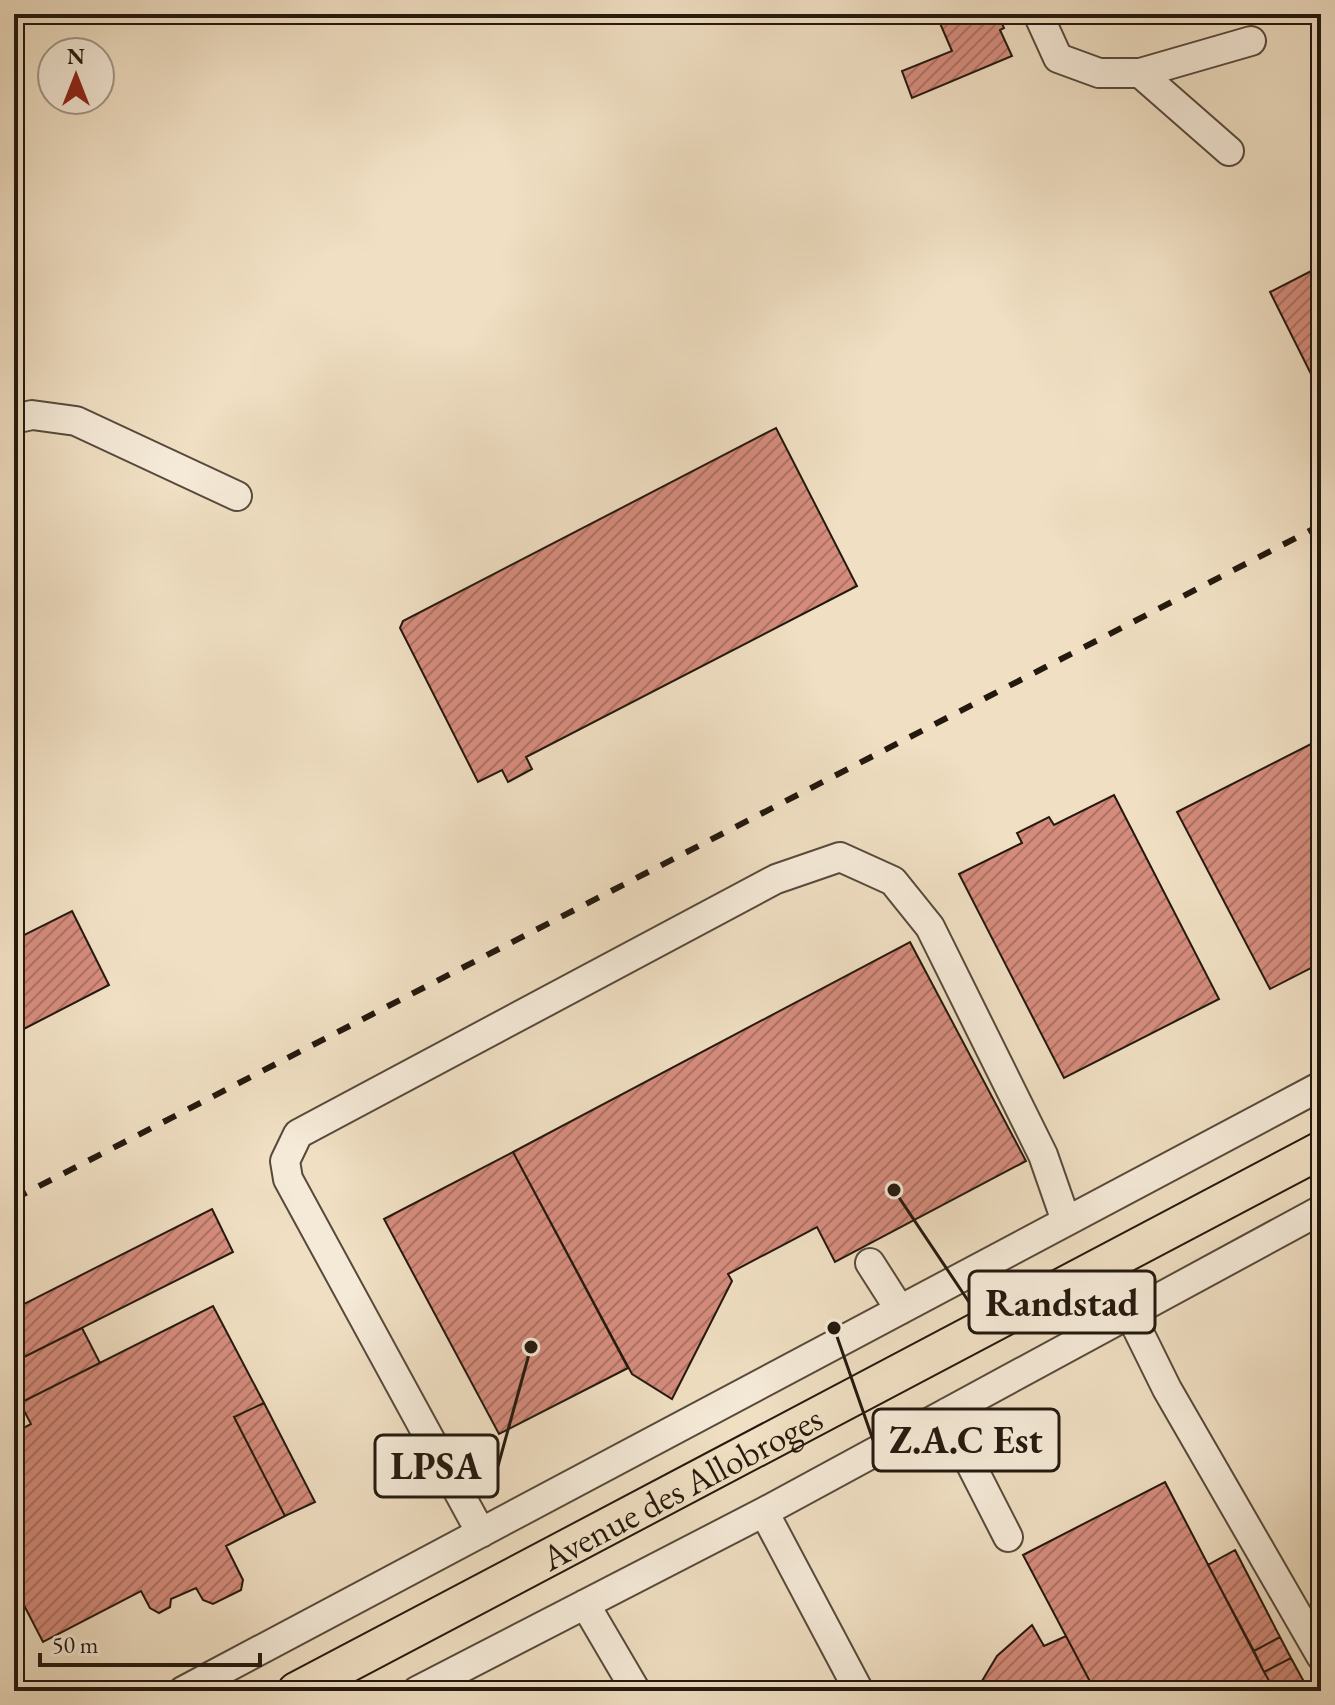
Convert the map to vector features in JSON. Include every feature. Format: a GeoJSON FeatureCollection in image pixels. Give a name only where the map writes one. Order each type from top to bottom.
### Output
{"type":"FeatureCollection","features":[{"type":"Feature","properties":{"kind":"main road","name":"Avenue des Allobroges"},"geometry":{"type":"LineString","coordinates":[[296,1691],[1321,1150]]}},
{"type":"Feature","properties":{"kind":"street"},"geometry":{"type":"LineString","coordinates":[[1038,14],[1058,58],[1099,73],[1140,73],[1251,41]]}},
{"type":"Feature","properties":{"kind":"street"},"geometry":{"type":"LineString","coordinates":[[1140,73],[1229,151]]}},
{"type":"Feature","properties":{"kind":"street"},"geometry":{"type":"LineString","coordinates":[[14,419],[32,415],[76,421],[237,496]]}},
{"type":"Feature","properties":{"kind":"street"},"geometry":{"type":"LineString","coordinates":[[481,1533],[288,1179],[285,1161],[298,1134],[776,879],[840,857],[893,881],[930,927],[1043,1155],[1066,1221]]}},
{"type":"Feature","properties":{"kind":"street"},"geometry":{"type":"LineString","coordinates":[[183,1691],[1321,1086]]}},
{"type":"Feature","properties":{"kind":"street"},"geometry":{"type":"LineString","coordinates":[[417,1691],[764,1512],[1321,1210]]}},
{"type":"Feature","properties":{"kind":"street"},"geometry":{"type":"LineString","coordinates":[[870,1263],[900,1310]]}},
{"type":"Feature","properties":{"kind":"street"},"geometry":{"type":"LineString","coordinates":[[1130,1314],[1167,1389],[1321,1656]]}},
{"type":"Feature","properties":{"kind":"street"},"geometry":{"type":"LineString","coordinates":[[948,1412],[962,1447],[1008,1537]]}},
{"type":"Feature","properties":{"kind":"street"},"geometry":{"type":"LineString","coordinates":[[764,1512],[859,1691]]}},
{"type":"Feature","properties":{"kind":"street"},"geometry":{"type":"LineString","coordinates":[[585,1604],[636,1691]]}},
{"type":"Feature","properties":{"kind":"building"},"geometry":{"type":"Polygon","coordinates":[[[936,14],[998,14],[1004,28],[1000,30],[1012,56],[912,98],[902,71],[952,51],[936,14]]]}},
{"type":"Feature","properties":{"kind":"building"},"geometry":{"type":"Polygon","coordinates":[[[1321,266],[1321,392],[1320,392],[1270,292],[1321,266]]]}},
{"type":"Feature","properties":{"kind":"building"},"geometry":{"type":"Polygon","coordinates":[[[776,428],[857,586],[526,757],[532,769],[508,782],[502,770],[478,782],[400,628],[403,621],[776,428]]]}},
{"type":"Feature","properties":{"kind":"building"},"geometry":{"type":"Polygon","coordinates":[[[1321,739],[1321,963],[1270,989],[1177,812],[1321,739]]]}},
{"type":"Feature","properties":{"kind":"building"},"geometry":{"type":"Polygon","coordinates":[[[1114,795],[1219,999],[1064,1078],[959,874],[1022,843],[1017,833],[1049,817],[1054,825],[1114,795]]]}},
{"type":"Feature","properties":{"kind":"building"},"geometry":{"type":"Polygon","coordinates":[[[72,911],[109,985],[14,1034],[14,940],[72,911]]]}},
{"type":"Feature","properties":{"kind":"building"},"geometry":{"type":"Polygon","coordinates":[[[910,942],[1026,1161],[835,1262],[817,1227],[728,1274],[732,1281],[672,1399],[632,1374],[513,1152],[910,942]]]}},
{"type":"Feature","properties":{"kind":"building"},"geometry":{"type":"Polygon","coordinates":[[[513,1152],[628,1368],[499,1434],[384,1219],[513,1152]]]}},
{"type":"Feature","properties":{"kind":"building"},"geometry":{"type":"Polygon","coordinates":[[[212,1209],[233,1252],[14,1362],[14,1309],[212,1209]]]}},
{"type":"Feature","properties":{"kind":"building"},"geometry":{"type":"Polygon","coordinates":[[[213,1306],[264,1403],[234,1417],[285,1516],[226,1546],[243,1580],[241,1590],[213,1604],[203,1600],[196,1588],[171,1599],[170,1607],[159,1613],[150,1608],[141,1591],[43,1642],[14,1586],[14,1433],[31,1424],[20,1403],[213,1306]]]}},
{"type":"Feature","properties":{"kind":"building"},"geometry":{"type":"Polygon","coordinates":[[[82,1328],[100,1363],[20,1403],[14,1391],[14,1362],[82,1328]]]}},
{"type":"Feature","properties":{"kind":"building"},"geometry":{"type":"Polygon","coordinates":[[[264,1403],[315,1502],[285,1516],[234,1417],[264,1403]]]}},
{"type":"Feature","properties":{"kind":"building"},"geometry":{"type":"Polygon","coordinates":[[[1165,1482],[1275,1691],[1095,1691],[1023,1555],[1165,1482]]]}},
{"type":"Feature","properties":{"kind":"building"},"geometry":{"type":"Polygon","coordinates":[[[1235,1550],[1280,1637],[1254,1651],[1208,1565],[1235,1550]]]}},
{"type":"Feature","properties":{"kind":"building"},"geometry":{"type":"Polygon","coordinates":[[[1032,1625],[1044,1646],[1066,1636],[1095,1691],[976,1691],[997,1656],[1032,1625]]]}},
{"type":"Feature","properties":{"kind":"building"},"geometry":{"type":"Polygon","coordinates":[[[1280,1637],[1291,1658],[1264,1672],[1254,1651],[1280,1637]]]}},
{"type":"Feature","properties":{"kind":"building"},"geometry":{"type":"Polygon","coordinates":[[[1291,1658],[1309,1691],[1275,1691],[1264,1672],[1291,1658]]]}},
{"type":"Feature","properties":{"kind":"railway"},"geometry":{"type":"LineString","coordinates":[[14,1199],[1321,525]]}},
{"type":"Feature","properties":{"kind":"place","name":"Randstad"},"geometry":{"type":"Point","coordinates":[894,1190]}},
{"type":"Feature","properties":{"kind":"place","name":"Z.A.C Est"},"geometry":{"type":"Point","coordinates":[834,1328]}},
{"type":"Feature","properties":{"kind":"place","name":"LPSA"},"geometry":{"type":"Point","coordinates":[531,1347]}}]}
